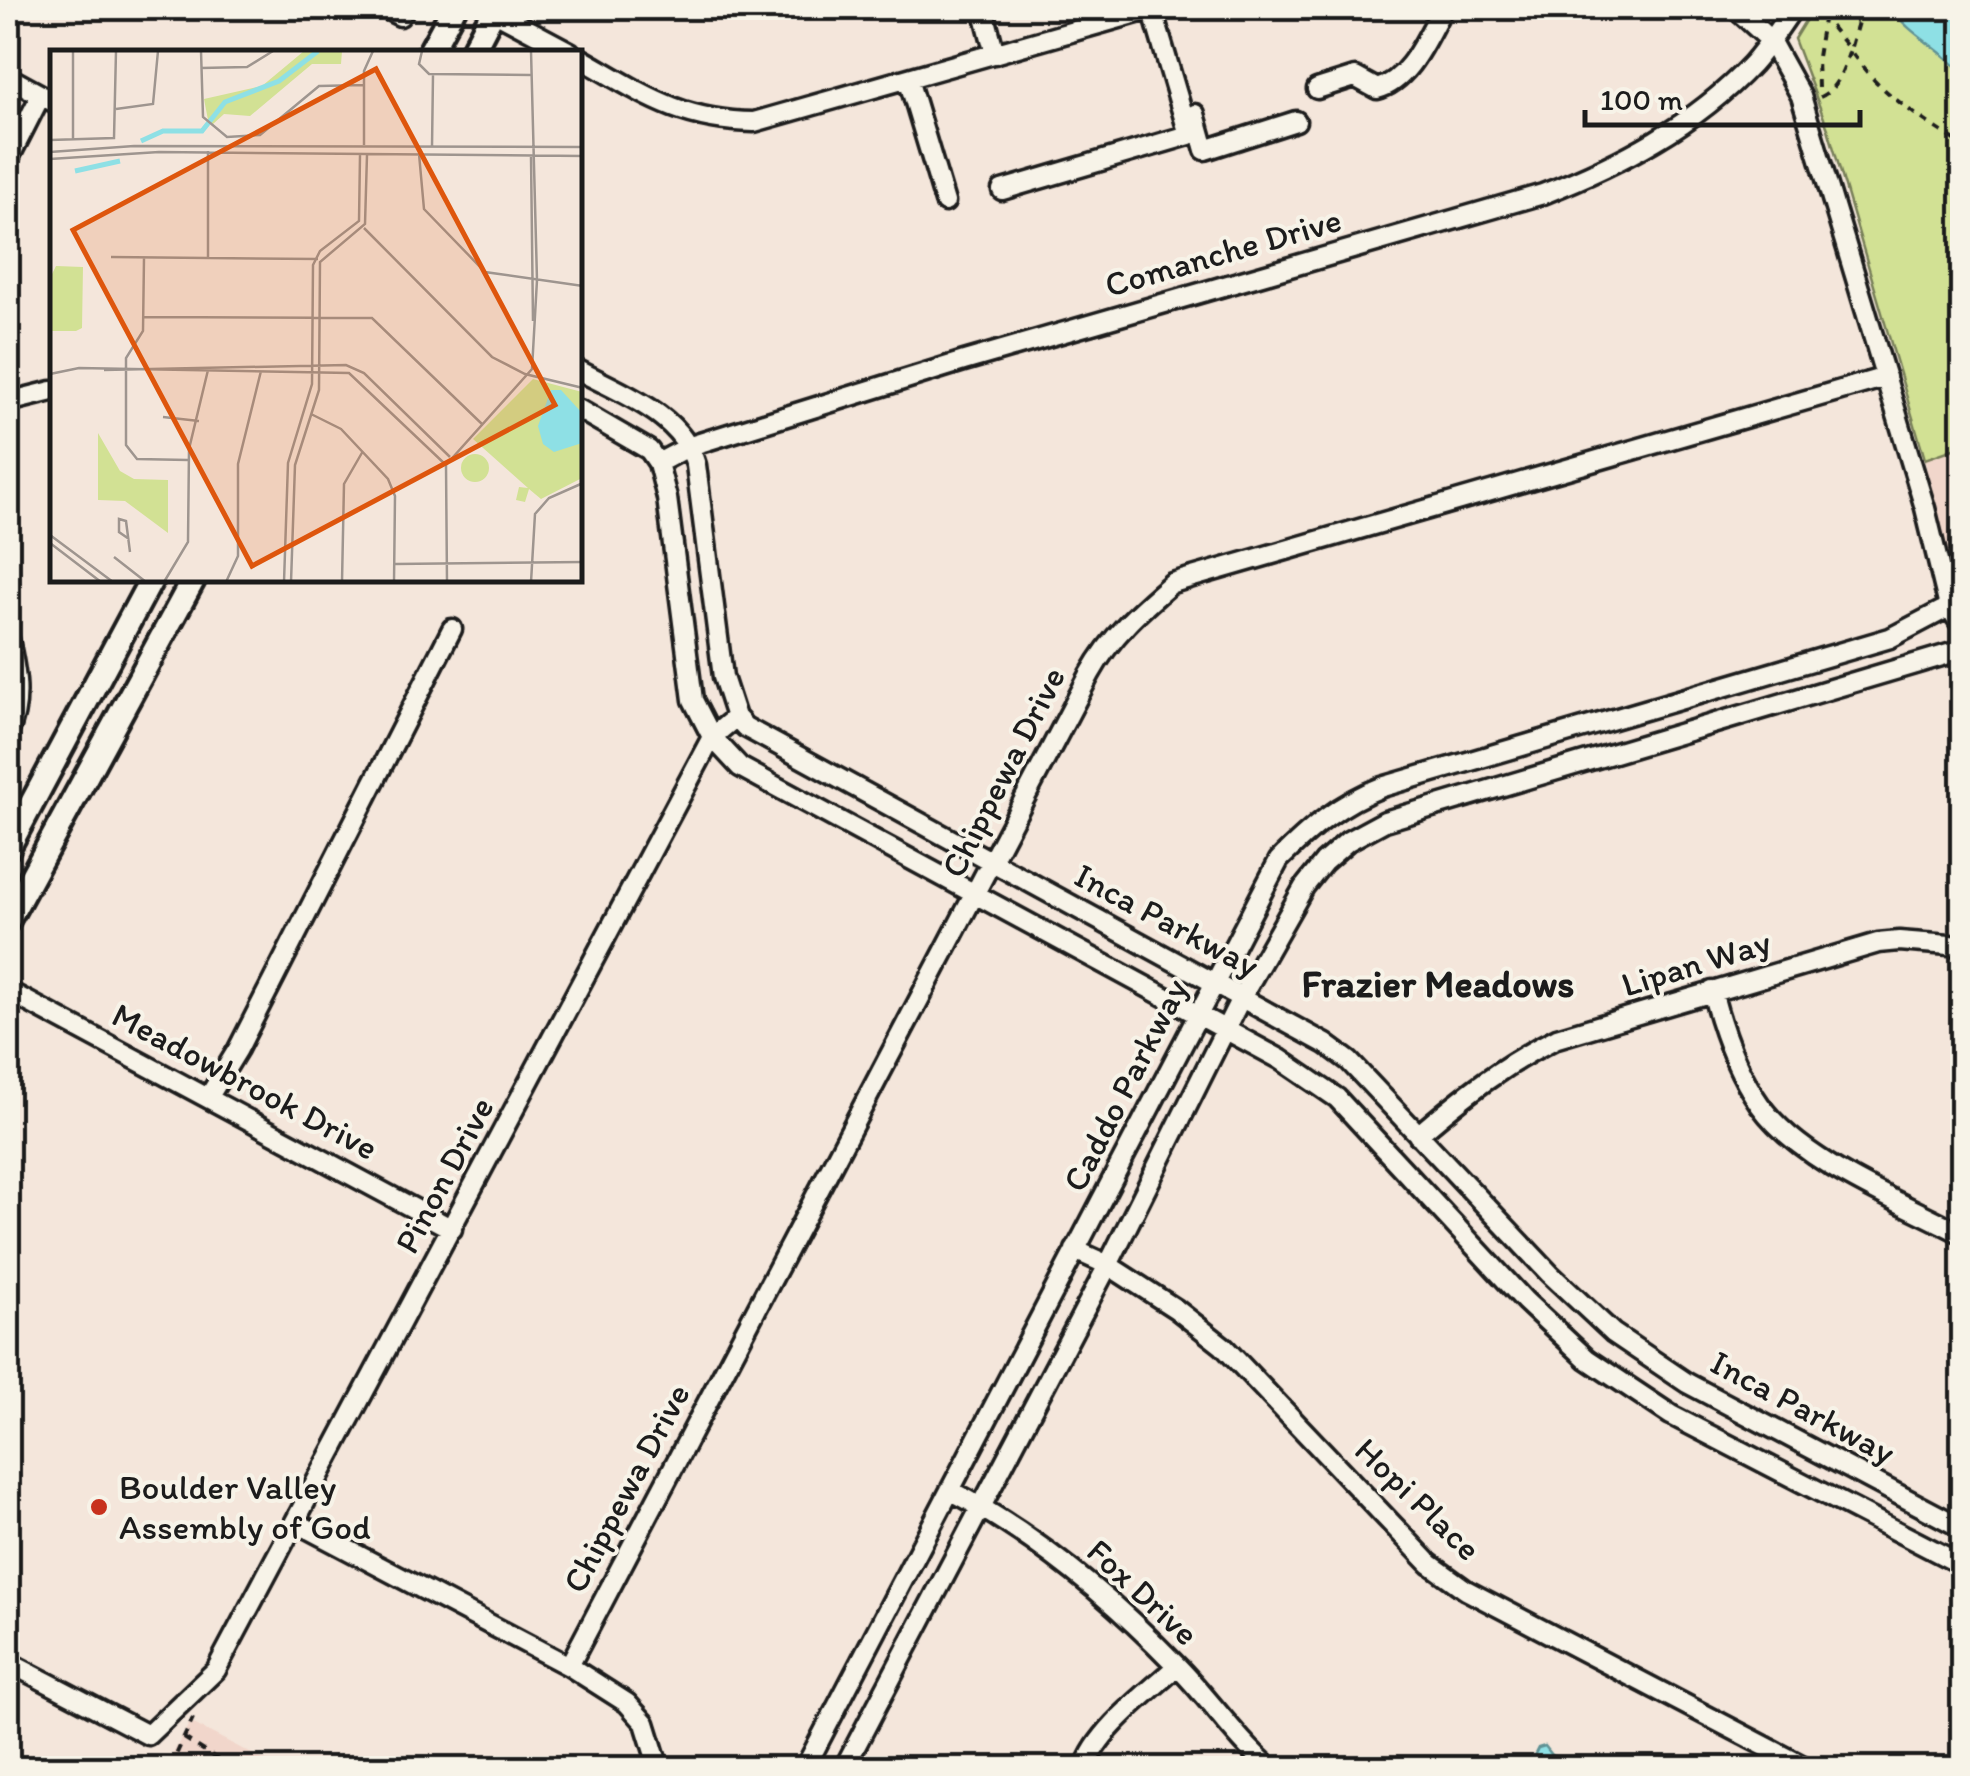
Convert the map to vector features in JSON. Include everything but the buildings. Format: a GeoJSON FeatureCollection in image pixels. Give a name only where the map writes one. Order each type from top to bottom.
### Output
{"type":"FeatureCollection","features":[{"type":"Feature","properties":{"kind":"main road"},"geometry":{"type":"LineString","coordinates":[[431,50],[454,8]]}},
{"type":"Feature","properties":{"kind":"main road"},"geometry":{"type":"LineString","coordinates":[[473,50],[494,9]]}},
{"type":"Feature","properties":{"kind":"main road"},"geometry":{"type":"LineString","coordinates":[[8,848],[150,582]]}},
{"type":"Feature","properties":{"kind":"main road"},"geometry":{"type":"LineString","coordinates":[[8,920],[192,582]]}},
{"type":"Feature","properties":{"kind":"street"},"geometry":{"type":"LineString","coordinates":[[384,8],[400,16],[405,8]]}},
{"type":"Feature","properties":{"kind":"street"},"geometry":{"type":"LineString","coordinates":[[983,8],[996,54]]}},
{"type":"Feature","properties":{"kind":"street"},"geometry":{"type":"LineString","coordinates":[[582,59],[672,110],[701,118],[754,122],[1154,8],[1189,134],[1002,190]]}},
{"type":"Feature","properties":{"kind":"street"},"geometry":{"type":"LineString","coordinates":[[1164,8],[1205,150],[1296,120]]}},
{"type":"Feature","properties":{"kind":"street"},"geometry":{"type":"LineString","coordinates":[[1317,89],[1356,77],[1376,89],[1392,85],[1420,50],[1443,8]]}},
{"type":"Feature","properties":{"kind":"street"},"geometry":{"type":"LineString","coordinates":[[1735,8],[1770,40],[1801,96],[1925,508],[1949,607],[1962,626]]}},
{"type":"Feature","properties":{"kind":"street","name":"Comanche Drive"},"geometry":{"type":"LineString","coordinates":[[658,464],[690,446],[964,361],[1543,194],[1595,174],[1645,148],[1707,105],[1752,64],[1792,8]]}},
{"type":"Feature","properties":{"kind":"street"},"geometry":{"type":"LineString","coordinates":[[494,9],[566,50]]}},
{"type":"Feature","properties":{"kind":"street"},"geometry":{"type":"LineString","coordinates":[[8,77],[47,98],[8,160]]}},
{"type":"Feature","properties":{"kind":"street"},"geometry":{"type":"LineString","coordinates":[[908,79],[946,202]]}},
{"type":"Feature","properties":{"kind":"street"},"geometry":{"type":"LineString","coordinates":[[582,371],[665,419],[690,446],[696,465],[724,676],[736,717]]}},
{"type":"Feature","properties":{"kind":"street","name":"Chippewa Drive"},"geometry":{"type":"LineString","coordinates":[[569,1666],[1104,648],[1126,622],[1172,584],[1886,377]]}},
{"type":"Feature","properties":{"kind":"street"},"geometry":{"type":"LineString","coordinates":[[8,402],[50,392]]}},
{"type":"Feature","properties":{"kind":"street"},"geometry":{"type":"LineString","coordinates":[[582,411],[649,450],[658,464]]}},
{"type":"Feature","properties":{"kind":"street","name":"Inca Parkway"},"geometry":{"type":"LineString","coordinates":[[658,464],[668,498],[693,700],[712,738],[740,767],[1280,1059],[1336,1098],[1525,1301],[1587,1360],[1671,1416],[1962,1566]]}},
{"type":"Feature","properties":{"kind":"street","name":"Caddo Parkway"},"geometry":{"type":"LineString","coordinates":[[804,1768],[1279,860],[1331,812],[1361,795],[1890,638],[1949,607]]}},
{"type":"Feature","properties":{"kind":"street"},"geometry":{"type":"LineString","coordinates":[[208,1098],[238,1048],[452,628]]}},
{"type":"Feature","properties":{"kind":"street"},"geometry":{"type":"LineString","coordinates":[[8,635],[17,690],[8,733]]}},
{"type":"Feature","properties":{"kind":"street","name":"Caddo Parkway"},"geometry":{"type":"LineString","coordinates":[[844,1768],[1108,1265],[1225,1030],[1304,887],[1324,862],[1348,841],[1385,821],[1962,650]]}},
{"type":"Feature","properties":{"kind":"street","name":"Inca Parkway"},"geometry":{"type":"LineString","coordinates":[[736,717],[760,738],[1326,1044],[1348,1061],[1550,1274],[1613,1333],[1687,1383],[1962,1528]]}},
{"type":"Feature","properties":{"kind":"street","name":"Pinon Drive"},"geometry":{"type":"LineString","coordinates":[[8,1662],[148,1735],[216,1670],[712,738],[736,717]]}},
{"type":"Feature","properties":{"kind":"street","name":"Lipan Way"},"geometry":{"type":"LineString","coordinates":[[1418,1135],[1481,1081],[1557,1038],[1878,944],[1931,942],[1962,946]]}},
{"type":"Feature","properties":{"kind":"street","name":"Meadowbrook Drive"},"geometry":{"type":"LineString","coordinates":[[8,991],[452,1229]]}},
{"type":"Feature","properties":{"kind":"street"},"geometry":{"type":"LineString","coordinates":[[1712,991],[1736,1062],[1760,1106],[1782,1130],[1817,1158],[1962,1234]]}},
{"type":"Feature","properties":{"kind":"street","name":"Hopi Place"},"geometry":{"type":"LineString","coordinates":[[1076,1250],[1108,1265],[1176,1309],[1223,1346],[1430,1564],[1466,1590],[1807,1768]]}},
{"type":"Feature","properties":{"kind":"street","name":"Fox Drive"},"geometry":{"type":"LineString","coordinates":[[950,1490],[1056,1556],[1095,1587],[1178,1666],[1270,1768]]}},
{"type":"Feature","properties":{"kind":"street"},"geometry":{"type":"LineString","coordinates":[[296,1522],[569,1666],[627,1703],[644,1723],[660,1768]]}},
{"type":"Feature","properties":{"kind":"street"},"geometry":{"type":"LineString","coordinates":[[1085,1768],[1112,1728],[1178,1666]]}},
{"type":"Feature","properties":{"kind":"path"},"geometry":{"type":"LineString","coordinates":[[1824,8],[1817,56],[1820,97],[1827,94],[1842,72],[1862,8]]}},
{"type":"Feature","properties":{"kind":"path"},"geometry":{"type":"LineString","coordinates":[[1823,17],[1861,66],[1893,96],[1962,144]]}},
{"type":"Feature","properties":{"kind":"path"},"geometry":{"type":"LineString","coordinates":[[184,1738],[231,1768]]}},
{"type":"Feature","properties":{"kind":"shaded area"},"geometry":{"type":"Polygon","coordinates":[[[1962,446],[1962,624],[1949,607],[1925,459],[1962,446]]]}},
{"type":"Feature","properties":{"kind":"shaded area"},"geometry":{"type":"Polygon","coordinates":[[[190,1722],[279,1768],[165,1768],[190,1722]]]}},
{"type":"Feature","properties":{"kind":"green space"},"geometry":{"type":"Polygon","coordinates":[[[1813,8],[1962,8],[1962,446],[1925,459],[1828,129],[1794,39],[1813,8]]]}},
{"type":"Feature","properties":{"kind":"water"},"geometry":{"type":"Polygon","coordinates":[[[1892,8],[1962,8],[1962,73],[1907,26],[1892,8]]]}},
{"type":"Feature","properties":{"kind":"water"},"geometry":{"type":"Polygon","coordinates":[[[1545,1746],[1563,1761],[1559,1768],[1532,1760],[1538,1748],[1545,1746]]]}},
{"type":"Feature","properties":{"kind":"place","name":"Boulder Valley Assembly of God"},"geometry":{"type":"Point","coordinates":[99,1507]}},
{"type":"Feature","properties":{"kind":"district","name":"Frazier Meadows"},"geometry":{"type":"Point","coordinates":[1438,984]}}]}
